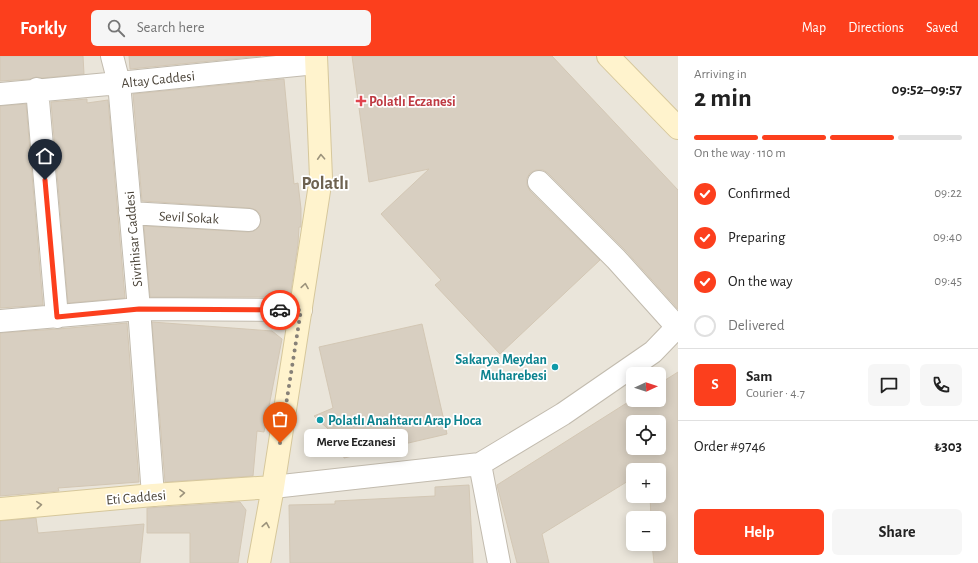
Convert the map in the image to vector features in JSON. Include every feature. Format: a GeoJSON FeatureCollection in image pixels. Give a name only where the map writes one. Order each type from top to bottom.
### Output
{"type":"FeatureCollection","features":[{"type":"Feature","properties":{"kind":"street","name":"Sivrihisar Caddesi"},"geometry":{"type":"LineString","coordinates":[[112,56],[119,83],[139,309],[153,495]]}},
{"type":"Feature","properties":{"kind":"street"},"geometry":{"type":"LineString","coordinates":[[608,56],[678,128]]}},
{"type":"Feature","properties":{"kind":"street","name":"Altay Caddesi"},"geometry":{"type":"LineString","coordinates":[[0,94],[119,83],[316,60]]}},
{"type":"Feature","properties":{"kind":"street"},"geometry":{"type":"LineString","coordinates":[[259,563],[273,487],[322,178],[316,60]]}},
{"type":"Feature","properties":{"kind":"street"},"geometry":{"type":"LineString","coordinates":[[37,90],[57,317]]}},
{"type":"Feature","properties":{"kind":"street"},"geometry":{"type":"LineString","coordinates":[[273,487],[480,464],[563,414],[653,352],[678,327],[616,259],[539,182]]}},
{"type":"Feature","properties":{"kind":"street","name":"Sevil Sokak"},"geometry":{"type":"LineString","coordinates":[[130,213],[249,220]]}},
{"type":"Feature","properties":{"kind":"street"},"geometry":{"type":"LineString","coordinates":[[0,321],[139,309],[301,310]]}},
{"type":"Feature","properties":{"kind":"street"},"geometry":{"type":"LineString","coordinates":[[480,464],[499,563]]}},
{"type":"Feature","properties":{"kind":"street","name":"Eti Caddesi"},"geometry":{"type":"LineString","coordinates":[[0,509],[153,495],[273,487]]}},
{"type":"Feature","properties":{"kind":"shaded area"},"geometry":{"type":"Polygon","coordinates":[[[0,56],[678,56],[678,563],[0,563],[0,56]]]}},
{"type":"Feature","properties":{"kind":"building"},"geometry":{"type":"Polygon","coordinates":[[[0,56],[83,56],[84,74],[0,81],[0,56]]]}},
{"type":"Feature","properties":{"kind":"building"},"geometry":{"type":"Polygon","coordinates":[[[129,56],[261,56],[130,69],[129,56]]]}},
{"type":"Feature","properties":{"kind":"building"},"geometry":{"type":"Polygon","coordinates":[[[352,56],[552,56],[678,190],[678,309],[625,250],[548,173],[543,170],[536,170],[530,173],[527,178],[527,185],[530,191],[600,260],[500,354],[435,285],[441,280],[381,214],[429,169],[369,182],[352,56]]]}},
{"type":"Feature","properties":{"kind":"building"},"geometry":{"type":"Polygon","coordinates":[[[284,79],[294,184],[298,183],[301,209],[301,227],[299,227],[290,297],[150,297],[144,226],[248,232],[254,231],[259,227],[261,220],[260,214],[256,210],[250,208],[142,201],[133,94],[284,79]]]}},
{"type":"Feature","properties":{"kind":"building"},"geometry":{"type":"Polygon","coordinates":[[[87,99],[87,103],[108,100],[125,298],[68,303],[51,102],[87,99]]]}},
{"type":"Feature","properties":{"kind":"building"},"geometry":{"type":"Polygon","coordinates":[[[26,104],[43,305],[0,308],[0,106],[26,104]]]}},
{"type":"Feature","properties":{"kind":"building"},"geometry":{"type":"Polygon","coordinates":[[[152,322],[272,331],[282,339],[264,432],[257,431],[253,476],[165,482],[152,322]]]}},
{"type":"Feature","properties":{"kind":"building"},"geometry":{"type":"Polygon","coordinates":[[[127,323],[139,482],[58,488],[59,491],[0,496],[0,333],[127,323]]]}},
{"type":"Feature","properties":{"kind":"building"},"geometry":{"type":"Polygon","coordinates":[[[422,324],[447,434],[344,458],[340,440],[314,416],[333,408],[319,347],[422,324]]]}},
{"type":"Feature","properties":{"kind":"building"},"geometry":{"type":"Polygon","coordinates":[[[678,372],[678,563],[654,563],[653,551],[666,551],[666,511],[651,511],[650,503],[666,503],[666,463],[626,463],[626,482],[542,534],[549,563],[517,563],[497,485],[626,403],[626,407],[666,407],[666,380],[678,372]]]}},
{"type":"Feature","properties":{"kind":"building"},"geometry":{"type":"Polygon","coordinates":[[[469,485],[473,563],[290,563],[289,505],[335,504],[335,501],[435,496],[435,487],[469,485]]]}},
{"type":"Feature","properties":{"kind":"building"},"geometry":{"type":"Polygon","coordinates":[[[240,502],[246,510],[238,563],[190,563],[190,533],[147,533],[147,508],[240,502]]]}},
{"type":"Feature","properties":{"kind":"building"},"geometry":{"type":"Polygon","coordinates":[[[36,518],[38,533],[144,524],[140,563],[0,563],[0,521],[36,518]]]}},
{"type":"Feature","properties":{"kind":"way so far"},"geometry":{"type":"LineString","coordinates":[[280,310],[301,310],[280,443]]}},
{"type":"Feature","properties":{"kind":"place","name":"Polatlı Eczanesi"},"geometry":{"type":"Point","coordinates":[361,101]}},
{"type":"Feature","properties":{"kind":"place","name":"Sakarya Meydan Muharebesi"},"geometry":{"type":"Point","coordinates":[555,367]}},
{"type":"Feature","properties":{"kind":"place","name":"Polatlı Anahtarcı Arap Hoca"},"geometry":{"type":"Point","coordinates":[320,420]}},
{"type":"Feature","properties":{"kind":"place","name":"Merve Eczanesi"},"geometry":{"type":"Point","coordinates":[280,443]}},
{"type":"Feature","properties":{"kind":"district","name":"Polatlı"},"geometry":{"type":"Point","coordinates":[325,183]}},
{"type":"Feature","properties":{"kind":"route"},"geometry":{"type":"LineString","coordinates":[[45,180],[57,317],[139,309],[280,310]]}}]}
